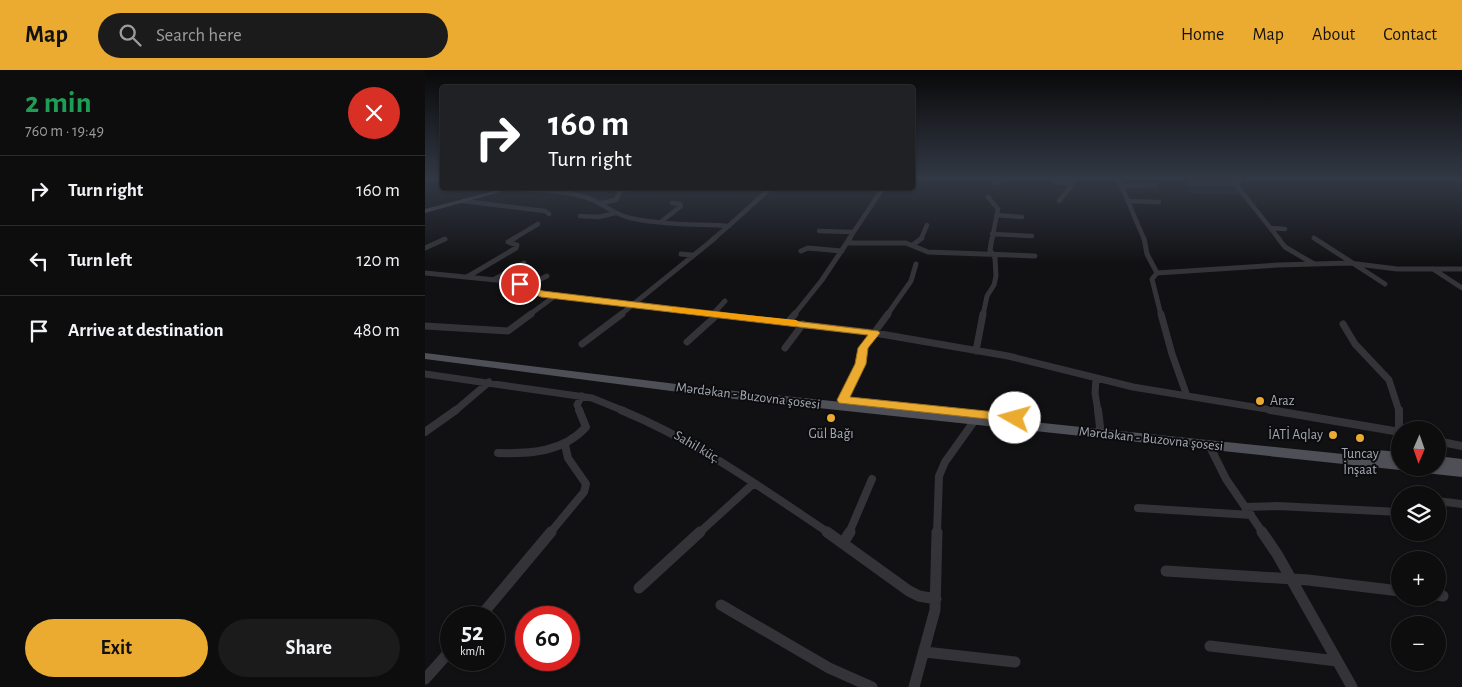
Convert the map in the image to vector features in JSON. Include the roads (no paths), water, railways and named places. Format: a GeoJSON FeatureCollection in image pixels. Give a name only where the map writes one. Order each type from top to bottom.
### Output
{"type":"FeatureCollection","features":[{"type":"Feature","properties":{"kind":"main road","name":"Mərdəkan - Buzovna şosesi"},"geometry":{"type":"LineString","coordinates":[[425,350],[740,389],[1391,456]]}},
{"type":"Feature","properties":{"kind":"main road","name":"Mərdəkan - Buzovna şosesi"},"geometry":{"type":"LineString","coordinates":[[425,356],[725,394],[1391,464]]}},
{"type":"Feature","properties":{"kind":"main road"},"geometry":{"type":"LineString","coordinates":[[1446,462],[1462,464]]}},
{"type":"Feature","properties":{"kind":"main road"},"geometry":{"type":"LineString","coordinates":[[1446,470],[1462,472]]}},
{"type":"Feature","properties":{"kind":"street"},"geometry":{"type":"LineString","coordinates":[[425,211],[441,207]]}},
{"type":"Feature","properties":{"kind":"street"},"geometry":{"type":"LineString","coordinates":[[516,207],[545,211],[549,214]]}},
{"type":"Feature","properties":{"kind":"street"},"geometry":{"type":"LineString","coordinates":[[606,207],[615,213],[647,220],[729,226]]}},
{"type":"Feature","properties":{"kind":"street"},"geometry":{"type":"LineString","coordinates":[[662,221],[680,207]]}},
{"type":"Feature","properties":{"kind":"street"},"geometry":{"type":"LineString","coordinates":[[583,344],[750,207]]}},
{"type":"Feature","properties":{"kind":"street"},"geometry":{"type":"LineString","coordinates":[[788,322],[822,280],[870,207]]}},
{"type":"Feature","properties":{"kind":"street"},"geometry":{"type":"LineString","coordinates":[[976,350],[987,296],[995,281],[995,259],[990,250],[997,207]]}},
{"type":"Feature","properties":{"kind":"street"},"geometry":{"type":"LineString","coordinates":[[1130,207],[1139,225],[1147,254],[1157,274]]}},
{"type":"Feature","properties":{"kind":"street"},"geometry":{"type":"LineString","coordinates":[[1255,207],[1288,249],[1315,264]]}},
{"type":"Feature","properties":{"kind":"street"},"geometry":{"type":"LineString","coordinates":[[580,216],[599,217],[615,213]]}},
{"type":"Feature","properties":{"kind":"street"},"geometry":{"type":"LineString","coordinates":[[997,215],[1022,217]]}},
{"type":"Feature","properties":{"kind":"street"},"geometry":{"type":"LineString","coordinates":[[642,223],[647,220]]}},
{"type":"Feature","properties":{"kind":"street"},"geometry":{"type":"LineString","coordinates":[[467,277],[518,246],[508,242],[538,224]]}},
{"type":"Feature","properties":{"kind":"street"},"geometry":{"type":"LineString","coordinates":[[847,243],[914,244],[922,238],[927,224]]}},
{"type":"Feature","properties":{"kind":"street"},"geometry":{"type":"LineString","coordinates":[[1271,228],[1285,229]]}},
{"type":"Feature","properties":{"kind":"street"},"geometry":{"type":"LineString","coordinates":[[819,231],[853,232]]}},
{"type":"Feature","properties":{"kind":"street"},"geometry":{"type":"LineString","coordinates":[[992,234],[1033,236]]}},
{"type":"Feature","properties":{"kind":"street"},"geometry":{"type":"LineString","coordinates":[[1314,238],[1385,284]]}},
{"type":"Feature","properties":{"kind":"street"},"geometry":{"type":"LineString","coordinates":[[425,248],[445,239]]}},
{"type":"Feature","properties":{"kind":"street"},"geometry":{"type":"LineString","coordinates":[[914,244],[922,251],[928,252],[1035,256]]}},
{"type":"Feature","properties":{"kind":"street"},"geometry":{"type":"LineString","coordinates":[[801,251],[808,248],[842,251]]}},
{"type":"Feature","properties":{"kind":"street"},"geometry":{"type":"LineString","coordinates":[[681,254],[692,255]]}},
{"type":"Feature","properties":{"kind":"street"},"geometry":{"type":"LineString","coordinates":[[495,279],[524,263]]}},
{"type":"Feature","properties":{"kind":"street"},"geometry":{"type":"LineString","coordinates":[[1187,396],[1172,354],[1153,286],[1152,279],[1157,274],[1355,263],[1397,269],[1462,269]]}},
{"type":"Feature","properties":{"kind":"street"},"geometry":{"type":"LineString","coordinates":[[843,400],[860,364],[863,348],[911,281],[916,264]]}},
{"type":"Feature","properties":{"kind":"street"},"geometry":{"type":"LineString","coordinates":[[1432,269],[1462,288]]}},
{"type":"Feature","properties":{"kind":"street"},"geometry":{"type":"LineString","coordinates":[[425,273],[495,279],[511,282],[537,293],[555,296],[875,333],[1017,358],[1133,387],[1391,431]]}},
{"type":"Feature","properties":{"kind":"street"},"geometry":{"type":"LineString","coordinates":[[525,287],[547,276]]}},
{"type":"Feature","properties":{"kind":"street"},"geometry":{"type":"LineString","coordinates":[[425,326],[508,330],[555,296]]}},
{"type":"Feature","properties":{"kind":"street"},"geometry":{"type":"LineString","coordinates":[[687,342],[715,314],[725,301]]}},
{"type":"Feature","properties":{"kind":"street"},"geometry":{"type":"LineString","coordinates":[[785,348],[803,324]]}},
{"type":"Feature","properties":{"kind":"street"},"geometry":{"type":"LineString","coordinates":[[1343,324],[1355,344],[1389,380],[1399,410],[1399,421]]}},
{"type":"Feature","properties":{"kind":"street","name":"Sahil küç."},"geometry":{"type":"LineString","coordinates":[[425,374],[489,382],[599,400],[674,434],[712,454],[843,543],[909,591],[919,596],[936,599]]}},
{"type":"Feature","properties":{"kind":"street"},"geometry":{"type":"LineString","coordinates":[[1096,378],[1095,393],[1100,427]]}},
{"type":"Feature","properties":{"kind":"street"},"geometry":{"type":"LineString","coordinates":[[425,432],[454,412],[489,382]]}},
{"type":"Feature","properties":{"kind":"street"},"geometry":{"type":"LineString","coordinates":[[498,453],[525,452],[565,445],[586,427],[577,405],[582,396]]}},
{"type":"Feature","properties":{"kind":"street"},"geometry":{"type":"LineString","coordinates":[[1015,418],[1017,405]]}},
{"type":"Feature","properties":{"kind":"street"},"geometry":{"type":"LineString","coordinates":[[914,687],[925,652],[936,599],[939,476],[947,459],[964,440],[975,420]]}},
{"type":"Feature","properties":{"kind":"street"},"geometry":{"type":"LineString","coordinates":[[1446,442],[1462,446]]}},
{"type":"Feature","properties":{"kind":"street"},"geometry":{"type":"LineString","coordinates":[[489,606],[585,492],[586,484],[568,458],[565,445]]}},
{"type":"Feature","properties":{"kind":"street"},"geometry":{"type":"LineString","coordinates":[[1209,445],[1226,479],[1273,546],[1292,578],[1352,687]]}},
{"type":"Feature","properties":{"kind":"street"},"geometry":{"type":"LineString","coordinates":[[843,543],[853,527],[872,479]]}},
{"type":"Feature","properties":{"kind":"street"},"geometry":{"type":"LineString","coordinates":[[639,588],[754,483]]}},
{"type":"Feature","properties":{"kind":"street"},"geometry":{"type":"LineString","coordinates":[[1446,502],[1462,504]]}},
{"type":"Feature","properties":{"kind":"street"},"geometry":{"type":"LineString","coordinates":[[1138,508],[1248,511],[1277,506],[1391,512]]}},
{"type":"Feature","properties":{"kind":"street"},"geometry":{"type":"LineString","coordinates":[[1166,571],[1292,578],[1391,590]]}},
{"type":"Feature","properties":{"kind":"street"},"geometry":{"type":"LineString","coordinates":[[721,605],[829,668],[872,687]]}},
{"type":"Feature","properties":{"kind":"street"},"geometry":{"type":"LineString","coordinates":[[1210,646],[1337,661]]}},
{"type":"Feature","properties":{"kind":"street"},"geometry":{"type":"LineString","coordinates":[[925,652],[1015,662]]}},
{"type":"Feature","properties":{"kind":"street"},"geometry":{"type":"LineString","coordinates":[[425,679],[440,662]]}},
{"type":"Feature","properties":{"kind":"place","name":"Araz"},"geometry":{"type":"Point","coordinates":[1260,401]}},
{"type":"Feature","properties":{"kind":"place","name":"Gül Bağı"},"geometry":{"type":"Point","coordinates":[831,418]}},
{"type":"Feature","properties":{"kind":"place","name":"İATİ Aqlay"},"geometry":{"type":"Point","coordinates":[1333,435]}},
{"type":"Feature","properties":{"kind":"place","name":"Tuncay İnşaat"},"geometry":{"type":"Point","coordinates":[1360,438]}}]}
